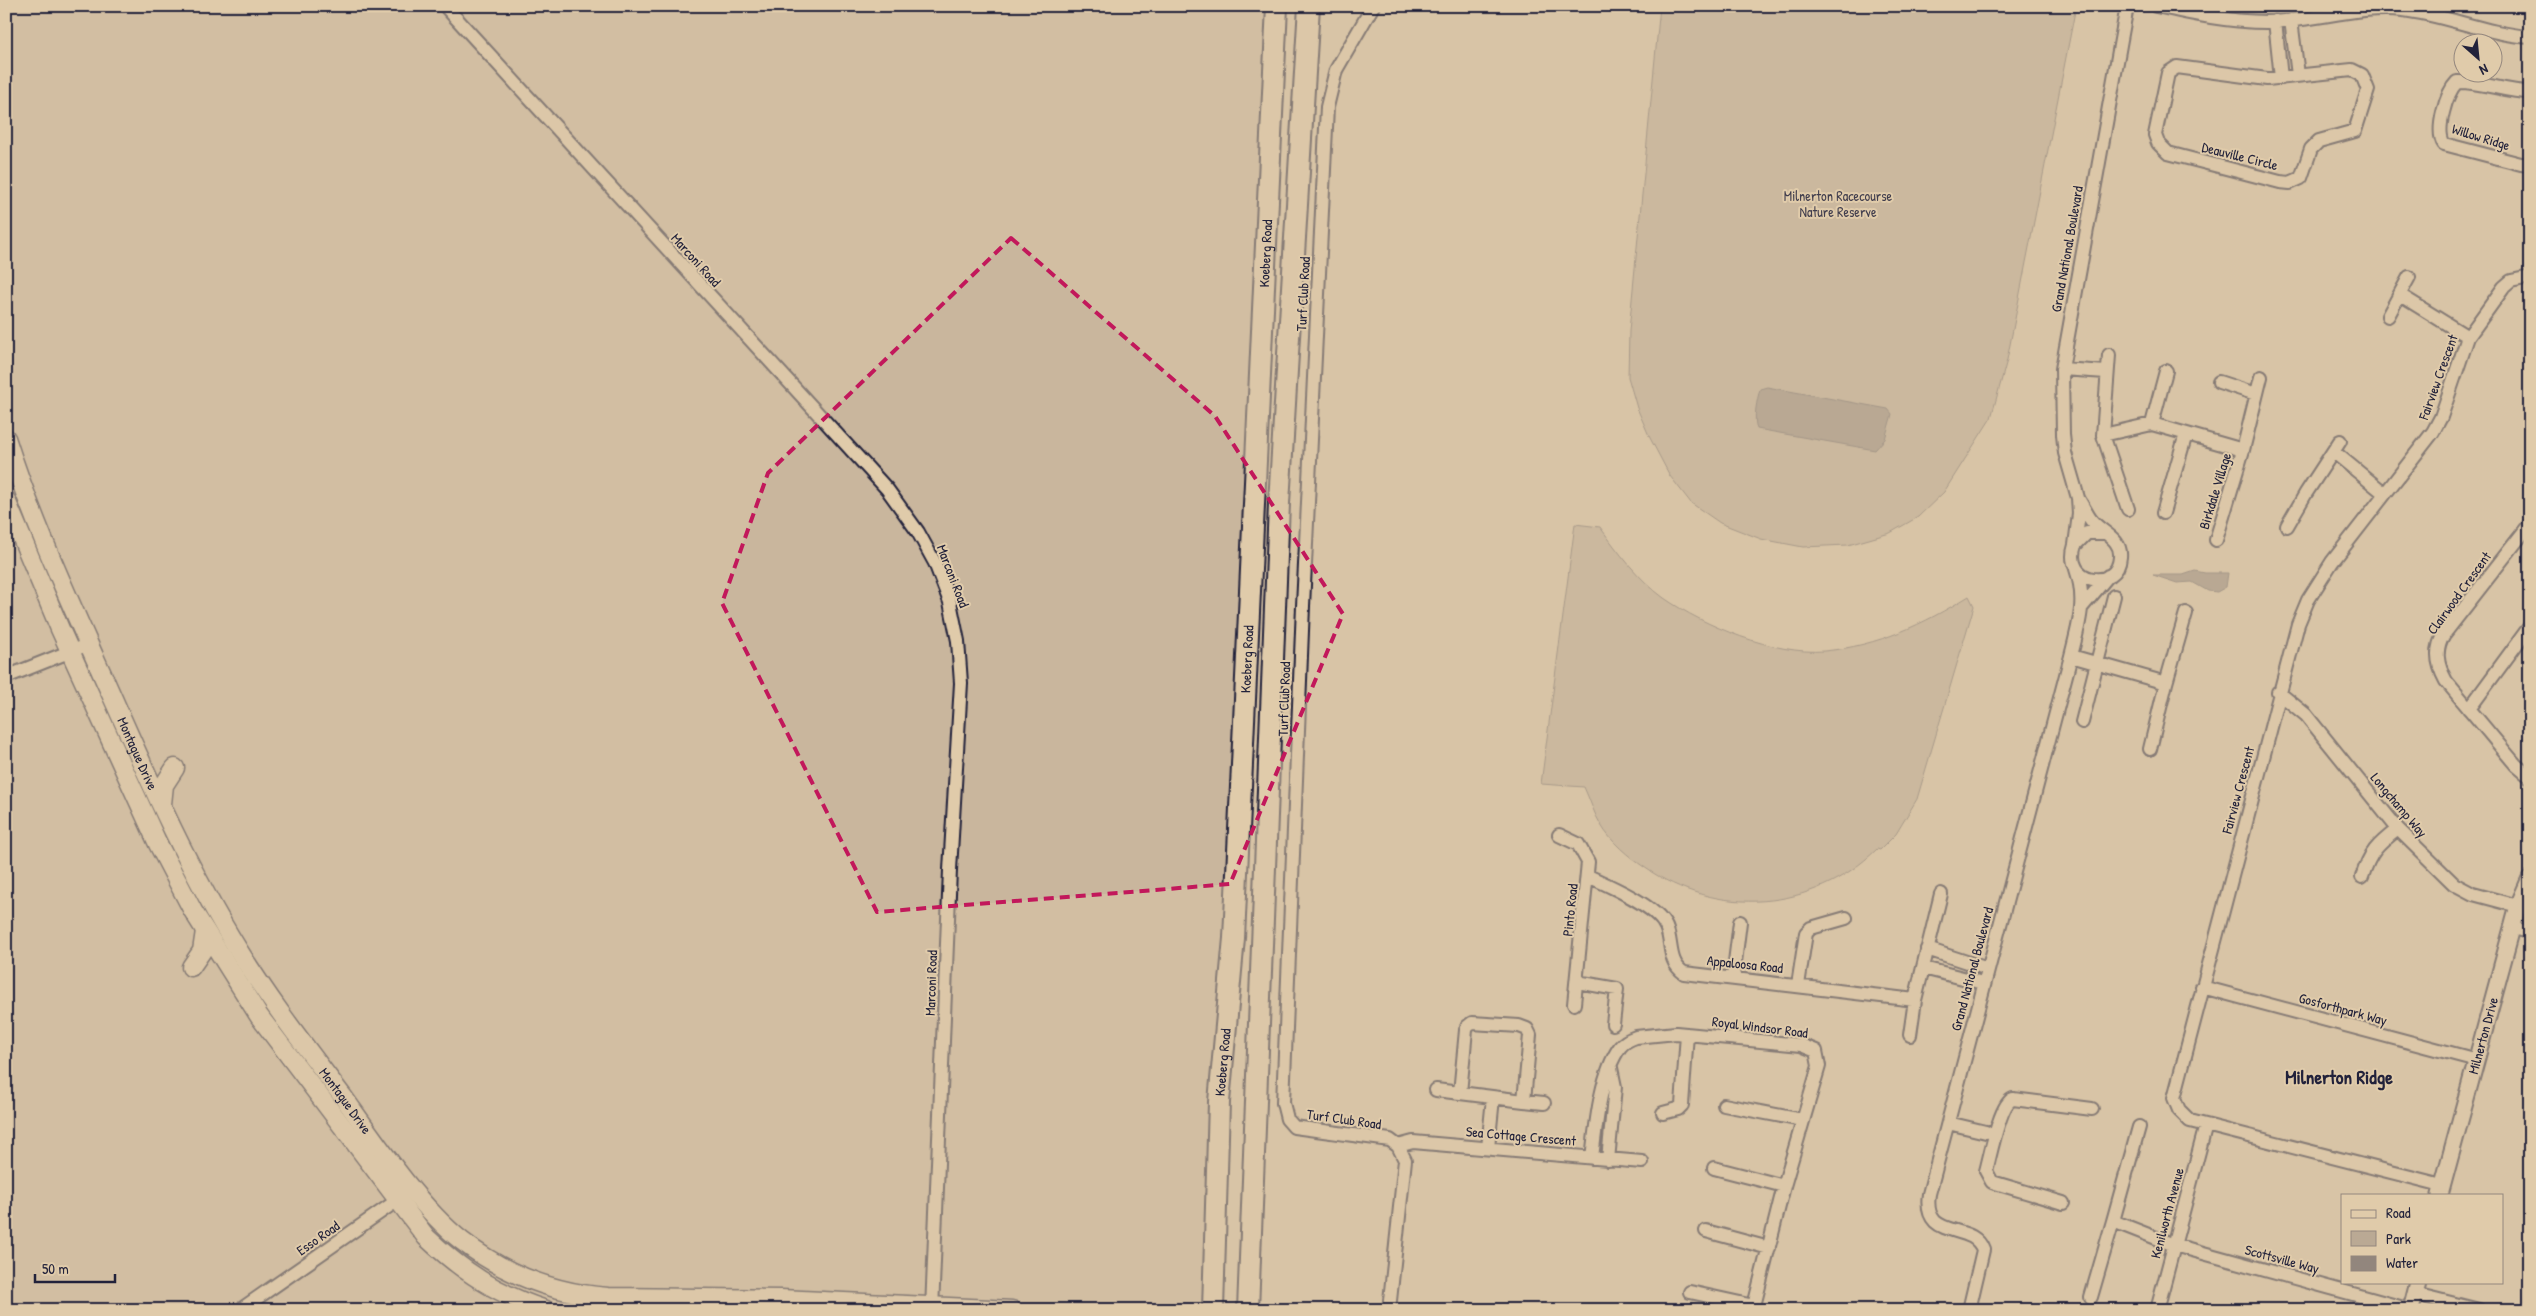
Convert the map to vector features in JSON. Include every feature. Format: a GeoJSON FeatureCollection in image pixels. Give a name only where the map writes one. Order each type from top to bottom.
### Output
{"type":"FeatureCollection","features":[{"type":"Feature","properties":{"kind":"main road","name":"Koeberg Road"},"geometry":{"type":"LineString","coordinates":[[1213,1310],[1220,1102],[1234,938],[1277,6]]}},
{"type":"Feature","properties":{"kind":"main road","name":"Koeberg Road"},"geometry":{"type":"LineString","coordinates":[[1248,1310],[1279,503],[1309,6]]}},
{"type":"Feature","properties":{"kind":"main road","name":"Montague Drive"},"geometry":{"type":"LineString","coordinates":[[6,438],[41,537],[188,862],[261,985],[413,1189],[440,1221],[473,1249],[501,1268],[546,1287],[608,1297],[803,1305],[1012,1310]]}},
{"type":"Feature","properties":{"kind":"main road","name":"Montague Drive"},"geometry":{"type":"LineString","coordinates":[[6,500],[30,562],[158,844],[204,931],[259,1016],[426,1237],[451,1261],[492,1289],[546,1310]]}},
{"type":"Feature","properties":{"kind":"main road"},"geometry":{"type":"LineString","coordinates":[[162,805],[164,785],[175,768]]}},
{"type":"Feature","properties":{"kind":"main road"},"geometry":{"type":"LineString","coordinates":[[191,967],[202,951],[204,931]]}},
{"type":"Feature","properties":{"kind":"street","name":"Marconi Road"},"geometry":{"type":"LineString","coordinates":[[445,6],[887,489],[918,532],[935,563],[950,602],[958,641],[961,683],[950,880],[932,1308]]}},
{"type":"Feature","properties":{"kind":"street","name":"Turf Club Road"},"geometry":{"type":"LineString","coordinates":[[1373,6],[1336,70],[1327,107],[1303,606],[1283,1103],[1287,1119],[1294,1127],[1390,1140],[1398,1146]]}},
{"type":"Feature","properties":{"kind":"street","name":"Grand National Boulevard"},"geometry":{"type":"LineString","coordinates":[[2075,545],[2079,521],[2078,498],[2065,453],[2062,435],[2062,371],[2127,6]]}},
{"type":"Feature","properties":{"kind":"street"},"geometry":{"type":"LineString","coordinates":[[2156,6],[2226,19],[2275,21],[2363,11],[2402,10],[2489,32],[2530,38]]}},
{"type":"Feature","properties":{"kind":"street"},"geometry":{"type":"LineString","coordinates":[[2291,20],[2298,76]]}},
{"type":"Feature","properties":{"kind":"street"},"geometry":{"type":"LineString","coordinates":[[2275,21],[2281,78]]}},
{"type":"Feature","properties":{"kind":"street","name":"Deauville Circle"},"geometry":{"type":"LineString","coordinates":[[2196,68],[2267,79],[2281,78],[2352,70],[2362,75],[2368,90],[2355,131],[2319,141],[2311,149],[2305,172],[2298,181],[2280,182],[2168,153],[2158,143],[2155,135],[2165,81],[2173,69],[2196,68]]}},
{"type":"Feature","properties":{"kind":"street","name":"Willow Ridge"},"geometry":{"type":"LineString","coordinates":[[2530,92],[2512,92],[2467,81],[2457,82],[2450,88],[2439,131],[2444,144],[2530,165]]}},
{"type":"Feature","properties":{"kind":"street"},"geometry":{"type":"LineString","coordinates":[[2388,316],[2410,277]]}},
{"type":"Feature","properties":{"kind":"street","name":"Fairview Crescent"},"geometry":{"type":"LineString","coordinates":[[2441,1190],[2206,1125],[2185,1117],[2179,1110],[2174,1098],[2278,692],[2298,624],[2308,600],[2332,562],[2384,492],[2434,432],[2441,417],[2468,337],[2511,281],[2530,277]]}},
{"type":"Feature","properties":{"kind":"street"},"geometry":{"type":"LineString","coordinates":[[2400,295],[2468,337]]}},
{"type":"Feature","properties":{"kind":"street"},"geometry":{"type":"LineString","coordinates":[[2109,355],[2103,435],[2128,508]]}},
{"type":"Feature","properties":{"kind":"street"},"geometry":{"type":"LineString","coordinates":[[2062,371],[2106,375]]}},
{"type":"Feature","properties":{"kind":"street"},"geometry":{"type":"LineString","coordinates":[[2152,424],[2166,371]]}},
{"type":"Feature","properties":{"kind":"street","name":"Birkdale Village"},"geometry":{"type":"LineString","coordinates":[[2216,540],[2243,450],[2261,376]]}},
{"type":"Feature","properties":{"kind":"street"},"geometry":{"type":"LineString","coordinates":[[2219,382],[2256,394]]}},
{"type":"Feature","properties":{"kind":"street","name":"Birkdale Village"},"geometry":{"type":"LineString","coordinates":[[2103,435],[2152,424],[2243,450]]}},
{"type":"Feature","properties":{"kind":"street"},"geometry":{"type":"LineString","coordinates":[[2163,513],[2186,434]]}},
{"type":"Feature","properties":{"kind":"street"},"geometry":{"type":"LineString","coordinates":[[2287,526],[2306,493],[2337,447],[2384,492]]}},
{"type":"Feature","properties":{"kind":"street","name":"Grand National Boulevard"},"geometry":{"type":"LineString","coordinates":[[2078,498],[2091,520],[2104,533]]}},
{"type":"Feature","properties":{"kind":"street","name":"Clairwood Crescent"},"geometry":{"type":"LineString","coordinates":[[2530,524],[2438,644],[2440,671],[2516,765],[2530,777]]}},
{"type":"Feature","properties":{"kind":"street"},"geometry":{"type":"LineString","coordinates":[[2087,533],[2104,533],[2116,541],[2120,555],[2116,569],[2109,576],[2094,579],[2084,576],[2076,569],[2072,557],[2075,545],[2087,533]]}},
{"type":"Feature","properties":{"kind":"street","name":"Grand National Boulevard"},"geometry":{"type":"LineString","coordinates":[[1969,1310],[1983,1250],[1981,1243],[1971,1236],[1948,1230],[1936,1223],[1927,1205],[1983,983],[2071,656],[2082,607],[2083,589],[2076,569]]}},
{"type":"Feature","properties":{"kind":"street","name":"Grand National Boulevard"},"geometry":{"type":"LineString","coordinates":[[2082,607],[2109,576]]}},
{"type":"Feature","properties":{"kind":"street"},"geometry":{"type":"LineString","coordinates":[[2082,722],[2114,596]]}},
{"type":"Feature","properties":{"kind":"street"},"geometry":{"type":"LineString","coordinates":[[2150,749],[2186,613]]}},
{"type":"Feature","properties":{"kind":"street"},"geometry":{"type":"LineString","coordinates":[[2469,709],[2530,626]]}},
{"type":"Feature","properties":{"kind":"street"},"geometry":{"type":"LineString","coordinates":[[6,677],[72,653],[89,644]]}},
{"type":"Feature","properties":{"kind":"street"},"geometry":{"type":"LineString","coordinates":[[2071,656],[2166,683]]}},
{"type":"Feature","properties":{"kind":"street","name":"Longchamp Way"},"geometry":{"type":"LineString","coordinates":[[2278,692],[2306,715],[2398,829],[2428,860],[2460,888],[2474,894],[2518,906]]}},
{"type":"Feature","properties":{"kind":"street"},"geometry":{"type":"LineString","coordinates":[[2362,877],[2368,857],[2373,850],[2398,829]]}},
{"type":"Feature","properties":{"kind":"street","name":"Pinto Road"},"geometry":{"type":"LineString","coordinates":[[1559,835],[1569,838],[1581,848],[1588,862],[1574,1004]]}},
{"type":"Feature","properties":{"kind":"street","name":"Appaloosa Road"},"geometry":{"type":"LineString","coordinates":[[1588,876],[1608,884],[1655,913],[1664,922],[1667,928],[1671,955],[1679,970],[1684,973],[1915,1000]]}},
{"type":"Feature","properties":{"kind":"street","name":"Milnerton Drive"},"geometry":{"type":"LineString","coordinates":[[2441,1190],[2518,906],[2530,878]]}},
{"type":"Feature","properties":{"kind":"street"},"geometry":{"type":"LineString","coordinates":[[1910,1035],[1915,1000],[1941,894]]}},
{"type":"Feature","properties":{"kind":"street"},"geometry":{"type":"LineString","coordinates":[[1798,985],[1806,933],[1811,928],[1846,918]]}},
{"type":"Feature","properties":{"kind":"street"},"geometry":{"type":"LineString","coordinates":[[1733,978],[1740,922]]}},
{"type":"Feature","properties":{"kind":"street"},"geometry":{"type":"LineString","coordinates":[[2512,928],[2530,932]]}},
{"type":"Feature","properties":{"kind":"street"},"geometry":{"type":"LineString","coordinates":[[1927,949],[1988,968]]}},
{"type":"Feature","properties":{"kind":"street"},"geometry":{"type":"LineString","coordinates":[[1923,968],[1983,983]]}},
{"type":"Feature","properties":{"kind":"street"},"geometry":{"type":"LineString","coordinates":[[1577,982],[1618,989],[1613,1024]]}},
{"type":"Feature","properties":{"kind":"street","name":"Gosforthpark Way"},"geometry":{"type":"LineString","coordinates":[[2202,987],[2477,1060]]}},
{"type":"Feature","properties":{"kind":"street"},"geometry":{"type":"LineString","coordinates":[[1460,1093],[1466,1027],[1472,1023],[1519,1026],[1528,1029],[1530,1035],[1524,1101]]}},
{"type":"Feature","properties":{"kind":"street","name":"Royal Windsor Road"},"geometry":{"type":"LineString","coordinates":[[1592,1158],[1602,1088],[1621,1046],[1629,1040],[1664,1034],[1687,1034],[1801,1045],[1816,1051],[1818,1066],[1784,1186],[1753,1308]]}},
{"type":"Feature","properties":{"kind":"street"},"geometry":{"type":"LineString","coordinates":[[1663,1113],[1678,1109],[1682,1105],[1687,1034]]}},
{"type":"Feature","properties":{"kind":"street"},"geometry":{"type":"LineString","coordinates":[[1608,1160],[1615,1087],[1611,1068]]}},
{"type":"Feature","properties":{"kind":"street"},"geometry":{"type":"LineString","coordinates":[[1436,1090],[1544,1103]]}},
{"type":"Feature","properties":{"kind":"street"},"geometry":{"type":"LineString","coordinates":[[1488,1148],[1493,1098]]}},
{"type":"Feature","properties":{"kind":"street"},"geometry":{"type":"LineString","coordinates":[[2063,1203],[1992,1182],[1986,1171],[1994,1137],[2007,1103],[2013,1099],[2092,1109]]}},
{"type":"Feature","properties":{"kind":"street"},"geometry":{"type":"LineString","coordinates":[[1724,1105],[1802,1120]]}},
{"type":"Feature","properties":{"kind":"street"},"geometry":{"type":"LineString","coordinates":[[1948,1123],[1986,1132]]}},
{"type":"Feature","properties":{"kind":"street","name":"Kenilworth Avenue"},"geometry":{"type":"LineString","coordinates":[[2157,1310],[2206,1125]]}},
{"type":"Feature","properties":{"kind":"street"},"geometry":{"type":"LineString","coordinates":[[2091,1297],[2139,1126]]}},
{"type":"Feature","properties":{"kind":"street","name":"Sea Cottage Crescent"},"geometry":{"type":"LineString","coordinates":[[1398,1146],[1413,1142],[1642,1162]]}},
{"type":"Feature","properties":{"kind":"street"},"geometry":{"type":"LineString","coordinates":[[1389,1310],[1405,1160],[1398,1146]]}},
{"type":"Feature","properties":{"kind":"street"},"geometry":{"type":"LineString","coordinates":[[1714,1168],[1784,1186]]}},
{"type":"Feature","properties":{"kind":"street","name":"Esso Road"},"geometry":{"type":"LineString","coordinates":[[240,1310],[413,1189]]}},
{"type":"Feature","properties":{"kind":"street","name":"Scottsville Way"},"geometry":{"type":"LineString","coordinates":[[2113,1220],[2174,1245],[2411,1310]]}},
{"type":"Feature","properties":{"kind":"street"},"geometry":{"type":"LineString","coordinates":[[1706,1231],[1769,1248]]}},
{"type":"Feature","properties":{"kind":"street"},"geometry":{"type":"LineString","coordinates":[[2411,1310],[2417,1288],[2480,1310]]}},
{"type":"Feature","properties":{"kind":"street"},"geometry":{"type":"LineString","coordinates":[[1690,1292],[1753,1308]]}},
{"type":"Feature","properties":{"kind":"highlighted area"},"geometry":{"type":"Polygon","coordinates":[[[1011,238],[1215,416],[1343,614],[1230,884],[877,912],[722,603],[768,473],[1011,238]]]}},
{"type":"Feature","properties":{"kind":"shaded area"},"geometry":{"type":"Polygon","coordinates":[[[6,6],[1269,6],[1203,1310],[6,1310],[6,6]]]}},
{"type":"Feature","properties":{"kind":"green space","name":"Milnerton Racecourse Nature Reserve"},"geometry":{"type":"Polygon","coordinates":[[[1660,6],[2076,6],[2007,360],[1991,418],[1944,492],[1918,517],[1890,533],[1848,545],[1803,547],[1761,539],[1720,523],[1691,503],[1670,476],[1650,438],[1637,408],[1628,377],[1629,331],[1660,6]]]}},
{"type":"Feature","properties":{"kind":"green space"},"geometry":{"type":"Polygon","coordinates":[[[1575,524],[1600,527],[1646,583],[1680,608],[1719,628],[1762,643],[1784,648],[1824,651],[1882,639],[1935,616],[1969,596],[1974,606],[1917,799],[1896,834],[1880,850],[1877,849],[1852,870],[1824,886],[1794,896],[1764,901],[1733,900],[1702,895],[1672,883],[1644,867],[1620,848],[1601,825],[1584,787],[1541,784],[1575,524]]]}},
{"type":"Feature","properties":{"kind":"water"},"geometry":{"type":"Polygon","coordinates":[[[1767,387],[1888,409],[1892,414],[1885,439],[1875,450],[1757,429],[1755,414],[1759,393],[1760,389],[1767,387]]]}},
{"type":"Feature","properties":{"kind":"water"},"geometry":{"type":"Polygon","coordinates":[[[2195,571],[2228,573],[2226,587],[2217,592],[2208,591],[2192,582],[2177,583],[2153,575],[2183,575],[2195,571]]]}},
{"type":"Feature","properties":{"kind":"district","name":"Milnerton Ridge"},"geometry":{"type":"Point","coordinates":[2339,1077]}}]}
